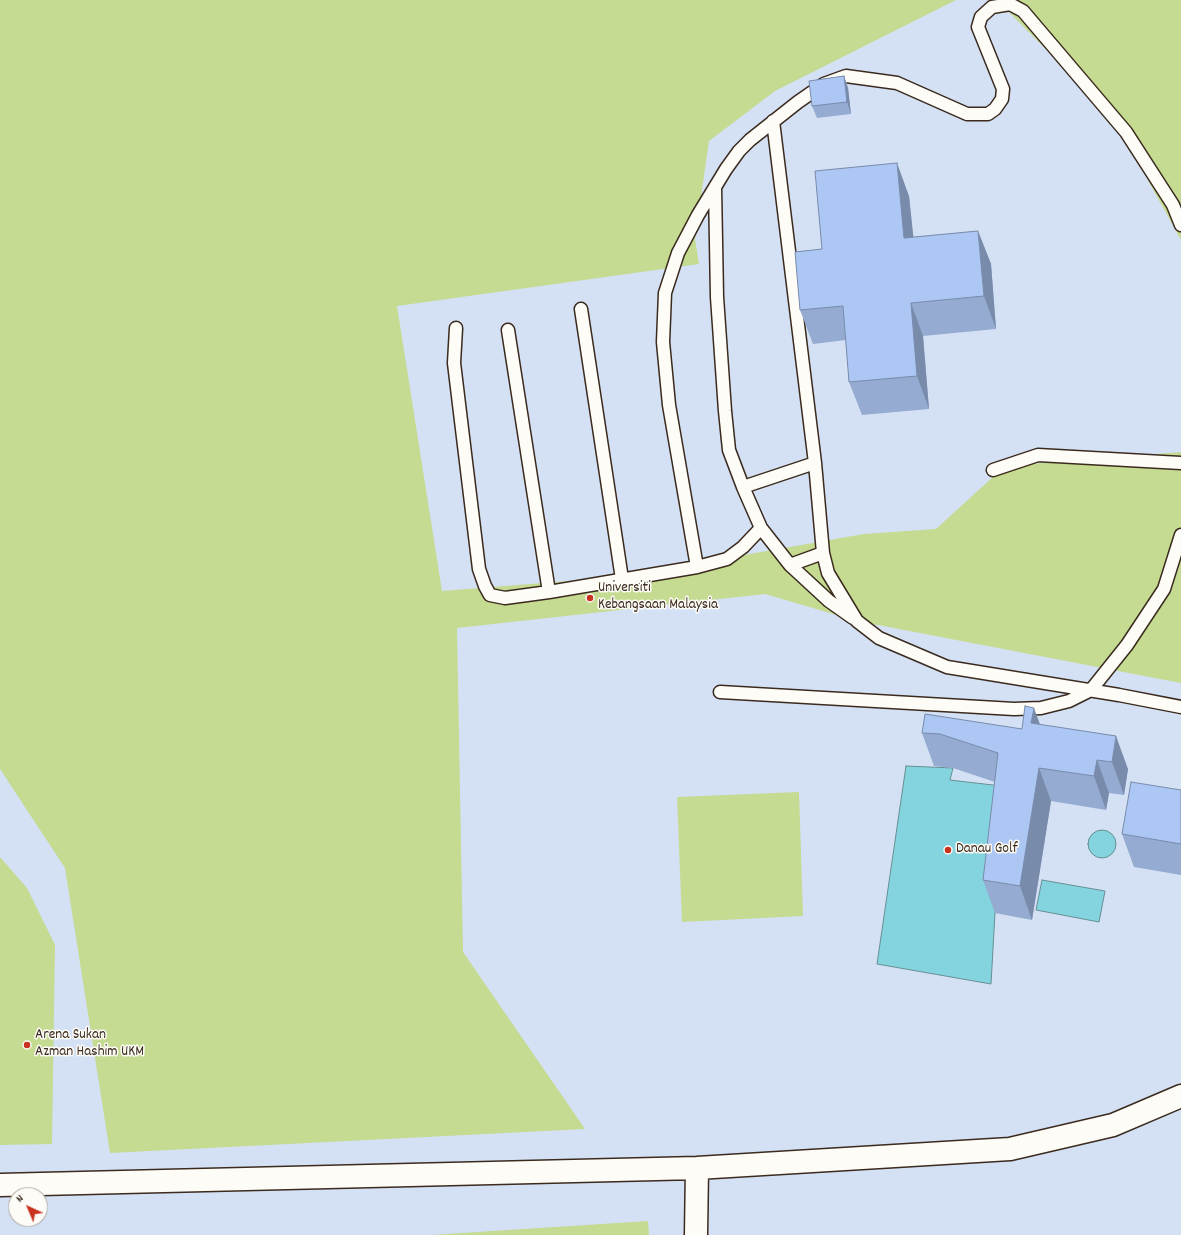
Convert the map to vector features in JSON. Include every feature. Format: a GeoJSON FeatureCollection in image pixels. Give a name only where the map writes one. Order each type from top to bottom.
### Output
{"type":"FeatureCollection","features":[{"type":"Feature","properties":{"kind":"street"},"geometry":{"type":"LineString","coordinates":[[0,1185],[697,1168],[1010,1149],[1113,1125],[1181,1096]]}},
{"type":"Feature","properties":{"kind":"street"},"geometry":{"type":"LineString","coordinates":[[696,1235],[697,1168]]}},
{"type":"Feature","properties":{"kind":"lane"},"geometry":{"type":"LineString","coordinates":[[697,567],[669,404],[663,342],[665,293],[678,253],[715,187],[739,151],[773,121],[824,84],[846,76],[897,83],[967,114],[988,114],[995,109],[1002,99],[1003,89],[978,27],[981,17],[992,7],[1010,4],[1023,11],[1126,132],[1172,205],[1181,225]]}},
{"type":"Feature","properties":{"kind":"lane"},"geometry":{"type":"LineString","coordinates":[[773,121],[815,463],[823,553],[828,572],[857,622]]}},
{"type":"Feature","properties":{"kind":"lane"},"geometry":{"type":"LineString","coordinates":[[715,187],[717,297],[729,450],[761,528],[790,564],[829,601],[878,638],[947,667],[1181,706]]}},
{"type":"Feature","properties":{"kind":"lane"},"geometry":{"type":"LineString","coordinates":[[581,309],[622,579]]}},
{"type":"Feature","properties":{"kind":"lane"},"geometry":{"type":"LineString","coordinates":[[456,328],[454,362],[479,569],[490,595],[505,598],[549,592],[697,567],[727,560],[743,547],[761,528]]}},
{"type":"Feature","properties":{"kind":"lane"},"geometry":{"type":"LineString","coordinates":[[508,330],[549,592]]}},
{"type":"Feature","properties":{"kind":"lane"},"geometry":{"type":"LineString","coordinates":[[993,470],[1038,456],[1181,463]]}},
{"type":"Feature","properties":{"kind":"lane"},"geometry":{"type":"LineString","coordinates":[[743,487],[815,463]]}},
{"type":"Feature","properties":{"kind":"lane"},"geometry":{"type":"LineString","coordinates":[[720,692],[1014,709],[1041,708],[1068,702],[1091,690],[1127,645],[1164,588],[1181,535]]}},
{"type":"Feature","properties":{"kind":"lane"},"geometry":{"type":"LineString","coordinates":[[790,564],[823,553]]}},
{"type":"Feature","properties":{"kind":"shaded area","name":"Universiti Kebangsaan Malaysia"},"geometry":{"type":"Polygon","coordinates":[[[0,0],[1181,0],[1181,1235],[0,1235],[0,0]]]}},
{"type":"Feature","properties":{"kind":"green space"},"geometry":{"type":"Polygon","coordinates":[[[0,0],[956,0],[775,91],[709,141],[695,239],[699,264],[397,306],[442,591],[618,577],[864,534],[936,529],[1005,466],[1181,452],[1181,683],[857,621],[765,594],[457,628],[463,952],[585,1129],[110,1153],[65,868],[0,769],[0,0]]]}},
{"type":"Feature","properties":{"kind":"green space"},"geometry":{"type":"Polygon","coordinates":[[[997,0],[1181,0],[1181,240],[1113,117],[997,0]]]}},
{"type":"Feature","properties":{"kind":"green space"},"geometry":{"type":"Polygon","coordinates":[[[799,792],[803,916],[682,922],[677,797],[799,792]]]}},
{"type":"Feature","properties":{"kind":"green space","name":"Arena Sukan Azman Hashim UKM"},"geometry":{"type":"Polygon","coordinates":[[[0,857],[27,888],[55,945],[52,1144],[0,1145],[0,857]]]}},
{"type":"Feature","properties":{"kind":"green space"},"geometry":{"type":"Polygon","coordinates":[[[648,1221],[649,1235],[431,1235],[648,1221]]]}},
{"type":"Feature","properties":{"kind":"water","name":"Danau Golf"},"geometry":{"type":"Polygon","coordinates":[[[906,766],[953,768],[950,780],[1010,787],[995,913],[991,984],[877,964],[906,766]]]}},
{"type":"Feature","properties":{"kind":"water"},"geometry":{"type":"Polygon","coordinates":[[[1102,830],[1112,834],[1116,844],[1112,854],[1102,858],[1092,854],[1088,844],[1092,834],[1102,830]]]}},
{"type":"Feature","properties":{"kind":"water"},"geometry":{"type":"Polygon","coordinates":[[[1042,880],[1105,891],[1099,922],[1036,910],[1042,880]]]}},
{"type":"Feature","properties":{"kind":"building"},"geometry":{"type":"Polygon","coordinates":[[[844,76],[847,102],[812,106],[809,81],[844,76]]]}},
{"type":"Feature","properties":{"kind":"building"},"geometry":{"type":"Polygon","coordinates":[[[897,163],[904,238],[978,231],[984,296],[911,303],[917,376],[849,382],[843,306],[800,310],[795,252],[822,249],[815,171],[897,163]]]}},
{"type":"Feature","properties":{"kind":"building"},"geometry":{"type":"Polygon","coordinates":[[[1025,706],[1034,708],[1031,723],[1116,736],[1112,762],[1097,760],[1094,776],[1039,768],[1020,886],[983,880],[998,753],[940,734],[922,733],[925,714],[1022,729],[1025,706]]]}},
{"type":"Feature","properties":{"kind":"building"},"geometry":{"type":"Polygon","coordinates":[[[1131,782],[1181,790],[1181,844],[1122,834],[1131,782]]]}},
{"type":"Feature","properties":{"kind":"place","name":"Universiti Kebangsaan Malaysia"},"geometry":{"type":"Point","coordinates":[590,598]}},
{"type":"Feature","properties":{"kind":"place","name":"Danau Golf"},"geometry":{"type":"Point","coordinates":[948,850]}},
{"type":"Feature","properties":{"kind":"place","name":"Arena Sukan Azman Hashim UKM"},"geometry":{"type":"Point","coordinates":[27,1045]}}]}
